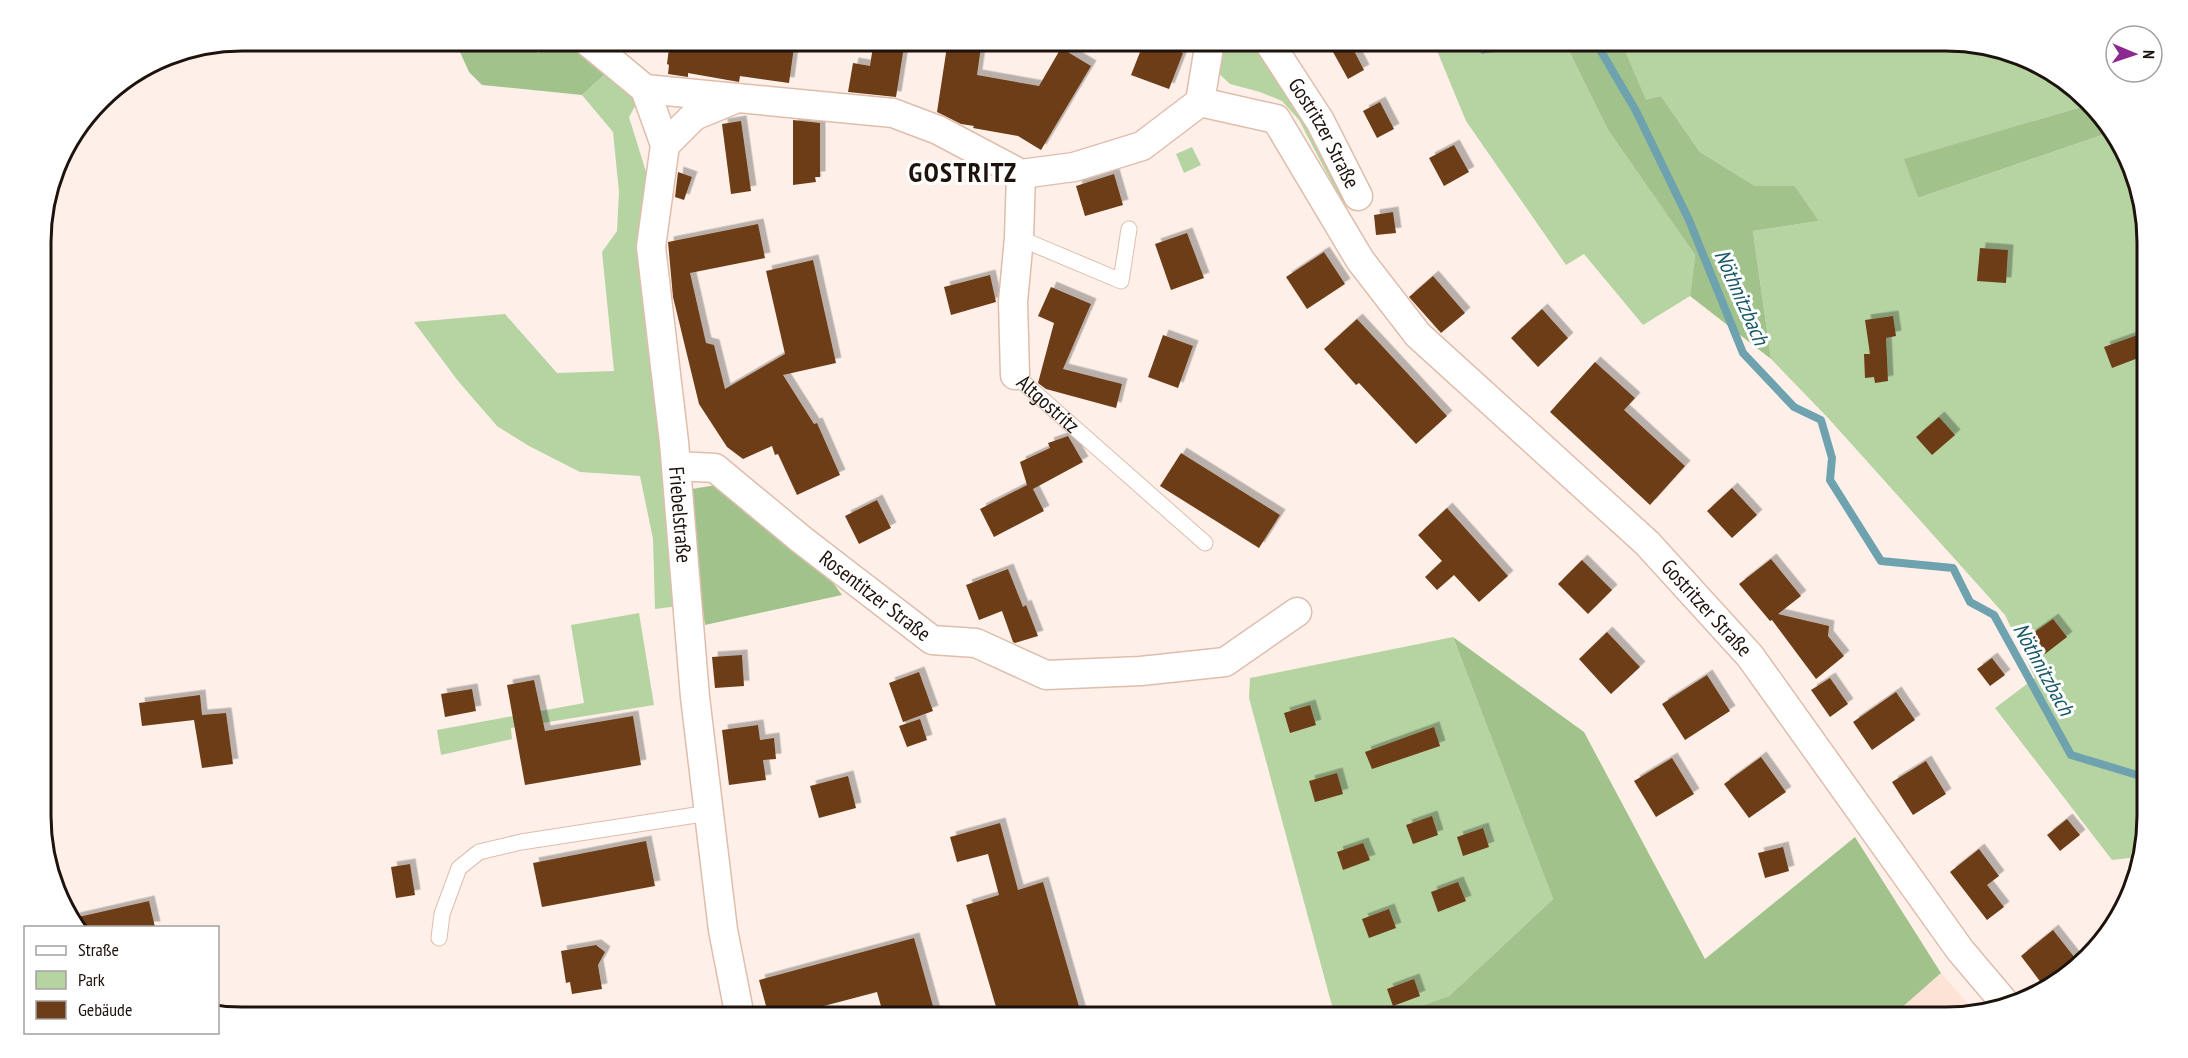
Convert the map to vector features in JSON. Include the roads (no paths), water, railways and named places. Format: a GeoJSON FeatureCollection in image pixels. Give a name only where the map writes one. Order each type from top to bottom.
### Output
{"type":"FeatureCollection","features":[{"type":"Feature","properties":{"kind":"street"},"geometry":{"type":"LineString","coordinates":[[600,51],[645,89],[892,112],[939,130],[1021,174],[1074,167],[1142,146],[1200,102],[1208,51]]}},
{"type":"Feature","properties":{"kind":"street","name":"Gostritzer Straße"},"geometry":{"type":"LineString","coordinates":[[1275,51],[1320,121],[1358,196]]}},
{"type":"Feature","properties":{"kind":"street","name":"Friebelstraße"},"geometry":{"type":"LineString","coordinates":[[645,89],[665,145],[651,247],[676,466],[690,648],[723,930],[738,1007]]}},
{"type":"Feature","properties":{"kind":"street"},"geometry":{"type":"LineString","coordinates":[[665,145],[694,116],[738,98]]}},
{"type":"Feature","properties":{"kind":"street","name":"Gostritzer Straße"},"geometry":{"type":"LineString","coordinates":[[1200,102],[1276,119],[1360,260],[1418,335],[1647,543],[1749,656],[1960,950],[2001,998]]}},
{"type":"Feature","properties":{"kind":"street","name":"Altgostritz"},"geometry":{"type":"LineString","coordinates":[[1015,375],[1013,302],[1019,238],[1021,174]]}},
{"type":"Feature","properties":{"kind":"street","name":"Rosentitzer Straße"},"geometry":{"type":"LineString","coordinates":[[676,466],[715,468],[802,540],[932,640],[976,643],[1046,675],[1141,671],[1225,662],[1297,612]]}},
{"type":"Feature","properties":{"kind":"lane"},"geometry":{"type":"LineString","coordinates":[[1019,238],[1121,281],[1129,229]]}},
{"type":"Feature","properties":{"kind":"lane","name":"Altgostritz"},"geometry":{"type":"LineString","coordinates":[[1015,375],[1205,543]]}},
{"type":"Feature","properties":{"kind":"lane"},"geometry":{"type":"LineString","coordinates":[[439,938],[442,914],[459,868],[478,852],[521,842],[709,813]]}},
{"type":"Feature","properties":{"kind":"waterway","name":"Nöthnitzbach"},"geometry":{"type":"LineString","coordinates":[[1601,51],[1636,111],[1689,220],[1743,353],[1794,407],[1821,420],[1832,458],[1830,480],[1881,561],[1953,568],[1970,602],[1994,615],[2071,755],[2137,775]]}},
{"type":"Feature","properties":{"kind":"district","name":"GOSTRITZ"},"geometry":{"type":"Point","coordinates":[963,173]}}]}
